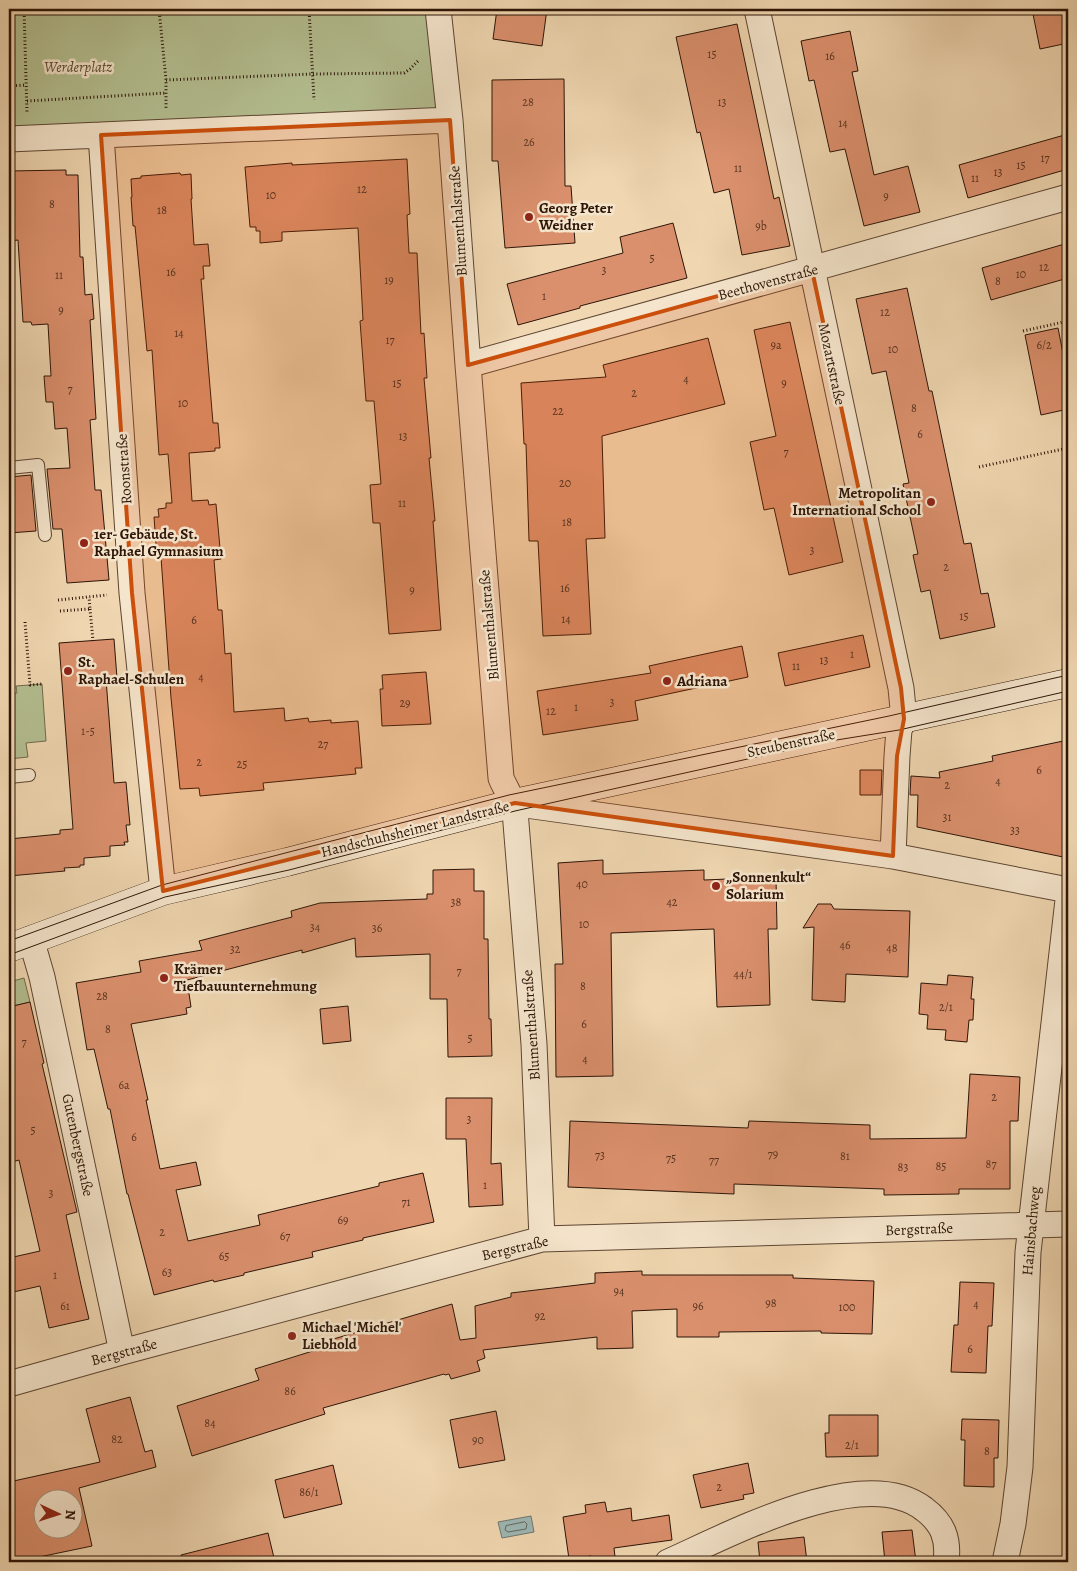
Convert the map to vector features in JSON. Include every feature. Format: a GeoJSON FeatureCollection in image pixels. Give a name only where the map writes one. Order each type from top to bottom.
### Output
{"type":"FeatureCollection","features":[{"type":"Feature","properties":{"kind":"main road","name":"Steubenstraße"},"geometry":{"type":"LineString","coordinates":[[514,803],[1068,683]]}},
{"type":"Feature","properties":{"kind":"main road","name":"Handschuhsheimer Landstraße"},"geometry":{"type":"LineString","coordinates":[[20,943],[163,891],[287,862],[514,803]]}},
{"type":"Feature","properties":{"kind":"street","name":"Blumenthalstraße"},"geometry":{"type":"LineString","coordinates":[[438,9],[450,120],[501,778],[514,803],[534,1044],[542,1239]]}},
{"type":"Feature","properties":{"kind":"street","name":"Mozartstraße"},"geometry":{"type":"LineString","coordinates":[[756,9],[901,688],[904,719]]}},
{"type":"Feature","properties":{"kind":"street"},"geometry":{"type":"LineString","coordinates":[[18,139],[450,120]]}},
{"type":"Feature","properties":{"kind":"street","name":"Roonstraße"},"geometry":{"type":"LineString","coordinates":[[101,135],[132,593],[163,891]]}},
{"type":"Feature","properties":{"kind":"street","name":"Beethovenstraße"},"geometry":{"type":"LineString","coordinates":[[468,365],[1068,197]]}},
{"type":"Feature","properties":{"kind":"street"},"geometry":{"type":"LineString","coordinates":[[892,856],[896,756],[899,730],[904,719]]}},
{"type":"Feature","properties":{"kind":"street","name":"Handschuhsheimer Landstraße"},"geometry":{"type":"LineString","coordinates":[[514,803],[892,856],[1068,890]]}},
{"type":"Feature","properties":{"kind":"street","name":"Hainsbachweg"},"geometry":{"type":"LineString","coordinates":[[1005,1562],[1013,1524],[1020,1467],[1030,1226],[1068,900]]}},
{"type":"Feature","properties":{"kind":"street","name":"Gutenbergstraße"},"geometry":{"type":"LineString","coordinates":[[20,943],[42,977],[122,1352]]}},
{"type":"Feature","properties":{"kind":"street","name":"Bergstraße"},"geometry":{"type":"LineString","coordinates":[[9,1384],[542,1239],[1068,1224]]}},
{"type":"Feature","properties":{"kind":"street"},"geometry":{"type":"LineString","coordinates":[[668,1562],[781,1512],[824,1499],[878,1493],[907,1498],[931,1514],[941,1526],[946,1540],[946,1562]]}},
{"type":"Feature","properties":{"kind":"lane"},"geometry":{"type":"LineString","coordinates":[[9,468],[38,465],[45,535]]}},
{"type":"Feature","properties":{"kind":"lane"},"geometry":{"type":"LineString","coordinates":[[9,777],[29,775]]}},
{"type":"Feature","properties":{"kind":"path"},"geometry":{"type":"LineString","coordinates":[[159,9],[166,80],[167,132]]}},
{"type":"Feature","properties":{"kind":"path"},"geometry":{"type":"LineString","coordinates":[[309,9],[316,125]]}},
{"type":"Feature","properties":{"kind":"path"},"geometry":{"type":"LineString","coordinates":[[9,12],[24,10],[27,102],[18,139]]}},
{"type":"Feature","properties":{"kind":"path"},"geometry":{"type":"LineString","coordinates":[[166,80],[312,74],[404,73],[420,58]]}},
{"type":"Feature","properties":{"kind":"path"},"geometry":{"type":"LineString","coordinates":[[9,86],[26,85]]}},
{"type":"Feature","properties":{"kind":"path"},"geometry":{"type":"LineString","coordinates":[[27,102],[166,93]]}},
{"type":"Feature","properties":{"kind":"path"},"geometry":{"type":"LineString","coordinates":[[1023,331],[1066,321],[1068,343]]}},
{"type":"Feature","properties":{"kind":"path"},"geometry":{"type":"LineString","coordinates":[[979,467],[1068,448]]}},
{"type":"Feature","properties":{"kind":"path"},"geometry":{"type":"LineString","coordinates":[[58,600],[132,593]]}},
{"type":"Feature","properties":{"kind":"path"},"geometry":{"type":"LineString","coordinates":[[89,597],[93,641]]}},
{"type":"Feature","properties":{"kind":"path"},"geometry":{"type":"LineString","coordinates":[[60,611],[90,609]]}},
{"type":"Feature","properties":{"kind":"path"},"geometry":{"type":"LineString","coordinates":[[24,622],[30,685],[42,684]]}},
{"type":"Feature","properties":{"kind":"highlighted area"},"geometry":{"type":"Polygon","coordinates":[[[450,120],[468,365],[812,270],[901,688],[904,719],[897,756],[893,856],[515,803],[163,891],[132,593],[101,135],[450,120]]]}},
{"type":"Feature","properties":{"kind":"green space","name":"Werderplatz"},"geometry":{"type":"Polygon","coordinates":[[[9,9],[430,9],[441,106],[428,110],[9,129],[9,9]]]}},
{"type":"Feature","properties":{"kind":"green space"},"geometry":{"type":"Polygon","coordinates":[[[42,684],[46,741],[26,743],[28,757],[9,759],[9,694],[17,693],[16,686],[42,684]]]}},
{"type":"Feature","properties":{"kind":"green space"},"geometry":{"type":"Polygon","coordinates":[[[24,978],[30,1002],[9,1007],[9,982],[24,978]]]}},
{"type":"Feature","properties":{"kind":"water"},"geometry":{"type":"Polygon","coordinates":[[[531,1516],[534,1532],[502,1538],[498,1522],[531,1516]]]}},
{"type":"Feature","properties":{"kind":"building"},"geometry":{"type":"Polygon","coordinates":[[[497,9],[547,9],[542,46],[493,39],[497,9]]]}},
{"type":"Feature","properties":{"kind":"building"},"geometry":{"type":"Polygon","coordinates":[[[1032,9],[1068,9],[1068,43],[1040,49],[1032,9]]]}},
{"type":"Feature","properties":{"kind":"building"},"geometry":{"type":"Polygon","coordinates":[[[737,24],[774,199],[779,197],[790,246],[742,255],[729,189],[714,193],[700,132],[697,133],[676,37],[737,24]]]}},
{"type":"Feature","properties":{"kind":"building"},"geometry":{"type":"Polygon","coordinates":[[[850,31],[858,71],[852,72],[874,175],[908,166],[920,212],[864,226],[845,149],[830,152],[814,80],[809,81],[801,41],[850,31]]]}},
{"type":"Feature","properties":{"kind":"building"},"geometry":{"type":"Polygon","coordinates":[[[564,79],[565,186],[571,186],[575,243],[505,248],[498,161],[492,161],[492,80],[564,79]]]}},
{"type":"Feature","properties":{"kind":"building"},"geometry":{"type":"Polygon","coordinates":[[[1068,134],[1068,169],[968,198],[959,165],[1068,134]]]}},
{"type":"Feature","properties":{"kind":"building"},"geometry":{"type":"Polygon","coordinates":[[[407,159],[410,214],[407,215],[409,253],[417,253],[421,334],[424,333],[427,378],[424,378],[431,458],[429,458],[435,521],[433,521],[441,630],[389,634],[380,523],[373,523],[370,485],[381,484],[374,401],[366,401],[360,321],[363,320],[358,228],[282,232],[282,241],[260,243],[260,231],[256,231],[256,227],[250,227],[245,167],[292,163],[292,165],[407,159]]]}},
{"type":"Feature","properties":{"kind":"building"},"geometry":{"type":"Polygon","coordinates":[[[66,170],[66,175],[78,175],[80,257],[83,257],[85,295],[92,294],[94,319],[90,320],[96,419],[90,420],[95,490],[101,490],[109,580],[67,583],[62,529],[53,529],[47,469],[70,468],[67,428],[55,429],[53,402],[46,402],[44,376],[51,376],[48,324],[32,325],[31,322],[23,322],[18,240],[9,241],[9,171],[66,170]]]}},
{"type":"Feature","properties":{"kind":"building"},"geometry":{"type":"Polygon","coordinates":[[[180,173],[181,175],[191,174],[194,245],[208,244],[210,266],[203,266],[204,279],[201,279],[213,423],[218,423],[220,448],[215,448],[215,451],[189,453],[192,501],[208,500],[209,505],[216,504],[221,559],[214,560],[218,610],[222,610],[225,654],[231,653],[234,712],[284,708],[285,721],[308,718],[309,722],[331,720],[331,723],[358,721],[362,768],[355,768],[356,774],[263,783],[264,790],[200,796],[199,788],[180,789],[171,698],[161,557],[157,558],[154,517],[159,517],[158,509],[166,508],[166,503],[172,503],[168,454],[159,455],[152,350],[147,351],[135,226],[133,226],[131,179],[141,178],[141,176],[180,173]]]}},
{"type":"Feature","properties":{"kind":"building"},"geometry":{"type":"Polygon","coordinates":[[[673,223],[687,278],[580,306],[580,308],[518,325],[507,284],[623,253],[620,237],[673,223]]]}},
{"type":"Feature","properties":{"kind":"building"},"geometry":{"type":"Polygon","coordinates":[[[1068,243],[1068,278],[991,300],[982,268],[1068,243]]]}},
{"type":"Feature","properties":{"kind":"building"},"geometry":{"type":"Polygon","coordinates":[[[907,288],[929,391],[932,391],[964,544],[971,543],[981,594],[988,593],[995,627],[940,639],[930,590],[921,592],[913,555],[918,554],[903,484],[909,483],[886,371],[872,374],[856,299],[907,288]]]}},
{"type":"Feature","properties":{"kind":"building"},"geometry":{"type":"Polygon","coordinates":[[[790,322],[843,562],[789,575],[774,508],[764,510],[750,442],[776,436],[754,330],[790,322]]]}},
{"type":"Feature","properties":{"kind":"building"},"geometry":{"type":"Polygon","coordinates":[[[1058,328],[1068,379],[1068,409],[1041,415],[1025,335],[1058,328]]]}},
{"type":"Feature","properties":{"kind":"building"},"geometry":{"type":"Polygon","coordinates":[[[708,338],[725,404],[602,436],[605,538],[586,539],[591,634],[543,636],[538,541],[529,541],[526,444],[524,444],[521,383],[606,377],[603,365],[708,338]]]}},
{"type":"Feature","properties":{"kind":"building"},"geometry":{"type":"Polygon","coordinates":[[[31,475],[36,531],[9,533],[9,477],[31,475]]]}},
{"type":"Feature","properties":{"kind":"building"},"geometry":{"type":"Polygon","coordinates":[[[863,635],[870,667],[785,686],[778,653],[863,635]]]}},
{"type":"Feature","properties":{"kind":"building"},"geometry":{"type":"Polygon","coordinates":[[[114,639],[117,678],[106,679],[114,783],[126,782],[130,825],[126,825],[128,842],[124,842],[125,845],[110,846],[110,856],[84,858],[84,865],[80,865],[80,867],[64,868],[65,871],[9,876],[9,839],[60,834],[60,830],[73,829],[59,643],[114,639]]]}},
{"type":"Feature","properties":{"kind":"building"},"geometry":{"type":"Polygon","coordinates":[[[742,646],[748,677],[635,701],[638,720],[543,735],[537,691],[651,673],[649,666],[742,646]]]}},
{"type":"Feature","properties":{"kind":"building"},"geometry":{"type":"Polygon","coordinates":[[[426,672],[431,724],[382,726],[380,689],[383,689],[382,675],[426,672]]]}},
{"type":"Feature","properties":{"kind":"building"},"geometry":{"type":"Polygon","coordinates":[[[1068,740],[1068,858],[917,827],[918,795],[910,795],[911,776],[940,778],[939,772],[993,761],[992,756],[1068,740]]]}},
{"type":"Feature","properties":{"kind":"building"},"geometry":{"type":"Polygon","coordinates":[[[860,770],[882,770],[881,795],[860,795],[860,770]]]}},
{"type":"Feature","properties":{"kind":"building"},"geometry":{"type":"Polygon","coordinates":[[[603,860],[603,874],[704,870],[704,880],[776,877],[777,929],[768,929],[770,1005],[717,1007],[714,929],[611,933],[613,1076],[556,1077],[555,964],[563,964],[558,863],[603,860]]]}},
{"type":"Feature","properties":{"kind":"building"},"geometry":{"type":"Polygon","coordinates":[[[474,869],[474,891],[484,891],[484,939],[488,939],[489,1019],[491,1019],[492,1056],[448,1057],[447,999],[430,999],[430,954],[356,957],[355,938],[302,953],[302,950],[187,980],[191,1007],[186,1008],[187,1014],[131,1024],[148,1100],[146,1100],[160,1169],[196,1162],[201,1185],[176,1190],[188,1241],[260,1225],[258,1215],[379,1186],[379,1183],[423,1173],[434,1222],[312,1252],[313,1257],[244,1273],[244,1275],[214,1282],[213,1280],[154,1295],[127,1194],[110,1109],[108,1109],[94,1049],[87,1050],[76,983],[141,972],[139,961],[202,950],[199,941],[292,917],[291,911],[320,903],[427,899],[427,894],[433,894],[433,870],[474,869]]]}},
{"type":"Feature","properties":{"kind":"building"},"geometry":{"type":"Polygon","coordinates":[[[818,904],[831,904],[834,909],[910,911],[908,977],[846,974],[845,1002],[812,1000],[814,927],[803,928],[818,904]]]}},
{"type":"Feature","properties":{"kind":"building"},"geometry":{"type":"Polygon","coordinates":[[[948,975],[973,977],[971,999],[974,999],[973,1020],[969,1020],[967,1042],[945,1040],[946,1030],[927,1029],[928,1015],[919,1014],[921,983],[947,985],[948,975]]]}},
{"type":"Feature","properties":{"kind":"building"},"geometry":{"type":"Polygon","coordinates":[[[30,1002],[44,1063],[42,1064],[77,1212],[66,1215],[89,1319],[49,1328],[40,1286],[9,1293],[9,1258],[40,1251],[19,1160],[9,1163],[9,1007],[30,1002]]]}},
{"type":"Feature","properties":{"kind":"building"},"geometry":{"type":"Polygon","coordinates":[[[348,1006],[351,1041],[323,1044],[320,1009],[348,1006]]]}},
{"type":"Feature","properties":{"kind":"building"},"geometry":{"type":"Polygon","coordinates":[[[970,1074],[1020,1077],[1018,1121],[1010,1121],[1010,1189],[959,1189],[959,1194],[884,1195],[884,1189],[734,1184],[734,1194],[568,1187],[570,1121],[748,1128],[749,1121],[870,1125],[870,1139],[966,1138],[970,1074]]]}},
{"type":"Feature","properties":{"kind":"building"},"geometry":{"type":"Polygon","coordinates":[[[446,1098],[492,1098],[491,1164],[501,1163],[503,1205],[469,1207],[466,1139],[446,1139],[446,1098]]]}},
{"type":"Feature","properties":{"kind":"building"},"geometry":{"type":"Polygon","coordinates":[[[642,1271],[642,1275],[793,1275],[793,1278],[874,1281],[872,1334],[821,1333],[821,1331],[719,1332],[719,1337],[677,1337],[677,1309],[632,1311],[633,1348],[597,1349],[597,1337],[483,1350],[485,1358],[477,1361],[480,1371],[451,1379],[449,1374],[444,1374],[323,1408],[325,1414],[192,1456],[177,1406],[259,1380],[255,1369],[332,1345],[330,1340],[452,1304],[460,1340],[476,1338],[475,1306],[511,1297],[511,1293],[595,1283],[595,1273],[642,1271]]]}},
{"type":"Feature","properties":{"kind":"building"},"geometry":{"type":"Polygon","coordinates":[[[960,1282],[994,1283],[992,1326],[988,1326],[986,1373],[951,1372],[954,1325],[958,1325],[960,1282]]]}},
{"type":"Feature","properties":{"kind":"building"},"geometry":{"type":"Polygon","coordinates":[[[130,1397],[145,1452],[152,1450],[156,1467],[79,1488],[32,1488],[32,1538],[82,1538],[82,1501],[92,1546],[15,1562],[9,1532],[9,1482],[100,1462],[86,1409],[130,1397]]]}},
{"type":"Feature","properties":{"kind":"building"},"geometry":{"type":"Polygon","coordinates":[[[496,1411],[505,1460],[459,1468],[450,1420],[496,1411]]]}},
{"type":"Feature","properties":{"kind":"building"},"geometry":{"type":"Polygon","coordinates":[[[829,1415],[878,1415],[878,1456],[826,1457],[825,1433],[829,1433],[829,1415]]]}},
{"type":"Feature","properties":{"kind":"building"},"geometry":{"type":"Polygon","coordinates":[[[962,1419],[999,1420],[998,1458],[994,1458],[994,1487],[964,1486],[965,1440],[961,1440],[962,1419]]]}},
{"type":"Feature","properties":{"kind":"building"},"geometry":{"type":"Polygon","coordinates":[[[748,1463],[754,1493],[743,1495],[744,1499],[701,1508],[693,1475],[748,1463]]]}},
{"type":"Feature","properties":{"kind":"building"},"geometry":{"type":"Polygon","coordinates":[[[333,1465],[342,1504],[284,1518],[275,1480],[333,1465]]]}},
{"type":"Feature","properties":{"kind":"building"},"geometry":{"type":"Polygon","coordinates":[[[605,1502],[607,1512],[631,1508],[632,1521],[669,1515],[672,1540],[614,1548],[615,1557],[591,1561],[591,1556],[569,1559],[563,1517],[586,1513],[585,1505],[605,1502]]]}},
{"type":"Feature","properties":{"kind":"building"},"geometry":{"type":"Polygon","coordinates":[[[912,1530],[916,1562],[885,1562],[882,1532],[912,1530]]]}},
{"type":"Feature","properties":{"kind":"building"},"geometry":{"type":"Polygon","coordinates":[[[268,1533],[275,1562],[182,1562],[181,1555],[268,1533]]]}},
{"type":"Feature","properties":{"kind":"building"},"geometry":{"type":"Polygon","coordinates":[[[804,1537],[807,1562],[760,1562],[758,1542],[804,1537]]]}},
{"type":"Feature","properties":{"kind":"tram line"},"geometry":{"type":"LineString","coordinates":[[9,941],[162,885],[509,795],[889,716],[1068,675]]}},
{"type":"Feature","properties":{"kind":"tram line"},"geometry":{"type":"LineString","coordinates":[[9,955],[165,897],[289,870],[515,811],[824,742],[899,730],[1068,691]]}},
{"type":"Feature","properties":{"kind":"place","name":"Georg Peter Weidner"},"geometry":{"type":"Point","coordinates":[529,217]}},
{"type":"Feature","properties":{"kind":"place","name":"Metropolitan International School"},"geometry":{"type":"Point","coordinates":[931,502]}},
{"type":"Feature","properties":{"kind":"place","name":"1er- Gebäude, St. Raphael Gymnasium"},"geometry":{"type":"Point","coordinates":[84,543]}},
{"type":"Feature","properties":{"kind":"place","name":"St. Raphael-Schulen"},"geometry":{"type":"Point","coordinates":[68,671]}},
{"type":"Feature","properties":{"kind":"place","name":"Adriana"},"geometry":{"type":"Point","coordinates":[667,681]}},
{"type":"Feature","properties":{"kind":"place","name":"„Sonnenkult“ Solarium"},"geometry":{"type":"Point","coordinates":[716,886]}},
{"type":"Feature","properties":{"kind":"place","name":"Krämer Tiefbauunternehmung"},"geometry":{"type":"Point","coordinates":[164,978]}},
{"type":"Feature","properties":{"kind":"place","name":"Michael 'Michel' Liebhold"},"geometry":{"type":"Point","coordinates":[292,1336]}}]}
